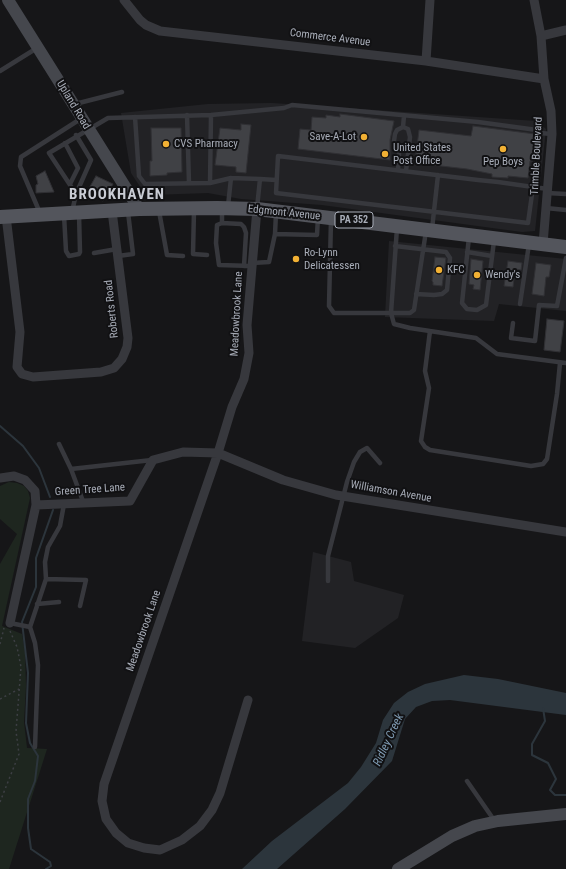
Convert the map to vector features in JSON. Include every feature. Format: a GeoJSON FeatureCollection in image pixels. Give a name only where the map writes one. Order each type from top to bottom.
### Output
{"type":"FeatureCollection","features":[{"type":"Feature","properties":{"kind":"main road","name":"Edgmont Avenue"},"geometry":{"type":"LineString","coordinates":[[3,216],[112,210],[194,208],[257,209],[324,216],[566,247]]}},
{"type":"Feature","properties":{"kind":"street"},"geometry":{"type":"LineString","coordinates":[[0,3],[4,0]]}},
{"type":"Feature","properties":{"kind":"street","name":"Upland Road"},"geometry":{"type":"LineString","coordinates":[[8,0],[85,123],[133,210]]}},
{"type":"Feature","properties":{"kind":"street","name":"Commerce Avenue"},"geometry":{"type":"LineString","coordinates":[[124,0],[140,20],[146,25],[160,31],[426,61],[544,80]]}},
{"type":"Feature","properties":{"kind":"street"},"geometry":{"type":"LineString","coordinates":[[426,61],[430,0]]}},
{"type":"Feature","properties":{"kind":"street","name":"Trimble Boulevard"},"geometry":{"type":"LineString","coordinates":[[534,0],[541,36],[544,80],[551,111],[552,134],[543,244]]}},
{"type":"Feature","properties":{"kind":"street"},"geometry":{"type":"LineString","coordinates":[[541,36],[566,30]]}},
{"type":"Feature","properties":{"kind":"street","name":"Meadowbrook Lane"},"geometry":{"type":"LineString","coordinates":[[248,700],[220,793],[212,810],[200,826],[182,840],[160,850],[144,848],[128,843],[116,833],[106,819],[103,807],[102,801],[104,784],[218,453],[232,407],[244,379],[249,353],[247,325],[249,265],[257,209]]}},
{"type":"Feature","properties":{"kind":"street","name":"Roberts Road"},"geometry":{"type":"LineString","coordinates":[[3,216],[20,332],[17,367],[22,374],[33,377],[101,372],[114,368],[122,359],[128,347],[112,210]]}},
{"type":"Feature","properties":{"kind":"street"},"geometry":{"type":"LineString","coordinates":[[153,460],[183,452],[218,453]]}},
{"type":"Feature","properties":{"kind":"street","name":"Williamson Avenue"},"geometry":{"type":"LineString","coordinates":[[218,453],[283,480],[344,496],[566,532]]}},
{"type":"Feature","properties":{"kind":"street","name":"Green Tree Lane"},"geometry":{"type":"LineString","coordinates":[[36,505],[130,501],[153,460]]}},
{"type":"Feature","properties":{"kind":"street"},"geometry":{"type":"LineString","coordinates":[[0,478],[14,476],[26,480],[35,491],[36,505],[14,624]]}},
{"type":"Feature","properties":{"kind":"street"},"geometry":{"type":"LineString","coordinates":[[398,869],[452,836],[475,826],[495,822],[566,814]]}},
{"type":"Feature","properties":{"kind":"lane"},"geometry":{"type":"LineString","coordinates":[[0,70],[38,47]]}},
{"type":"Feature","properties":{"kind":"lane"},"geometry":{"type":"LineString","coordinates":[[74,105],[85,100],[122,92]]}},
{"type":"Feature","properties":{"kind":"lane"},"geometry":{"type":"LineString","coordinates":[[40,215],[20,166],[21,157],[85,123],[108,118],[211,115],[292,105],[478,122],[537,130],[540,133],[552,134]]}},
{"type":"Feature","properties":{"kind":"lane"},"geometry":{"type":"LineString","coordinates":[[187,115],[189,183]]}},
{"type":"Feature","properties":{"kind":"lane"},"geometry":{"type":"LineString","coordinates":[[210,183],[211,115]]}},
{"type":"Feature","properties":{"kind":"lane"},"geometry":{"type":"LineString","coordinates":[[403,127],[404,116]]}},
{"type":"Feature","properties":{"kind":"lane"},"geometry":{"type":"LineString","coordinates":[[135,117],[139,176],[145,184],[210,183],[231,178],[260,178],[276,180]]}},
{"type":"Feature","properties":{"kind":"lane"},"geometry":{"type":"LineString","coordinates":[[76,194],[49,153],[76,136],[85,123]]}},
{"type":"Feature","properties":{"kind":"lane"},"geometry":{"type":"LineString","coordinates":[[398,170],[399,153],[394,141],[397,130],[403,127]]}},
{"type":"Feature","properties":{"kind":"lane"},"geometry":{"type":"LineString","coordinates":[[403,127],[408,129],[410,137],[406,171]]}},
{"type":"Feature","properties":{"kind":"lane"},"geometry":{"type":"LineString","coordinates":[[540,133],[533,187],[528,222],[276,193],[278,156],[533,187],[566,194]]}},
{"type":"Feature","properties":{"kind":"lane"},"geometry":{"type":"LineString","coordinates":[[72,213],[80,252],[79,254],[69,256],[66,251],[72,213],[76,194],[92,160],[76,136]]}},
{"type":"Feature","properties":{"kind":"lane"},"geometry":{"type":"LineString","coordinates":[[65,143],[78,168],[70,184]]}},
{"type":"Feature","properties":{"kind":"lane"},"geometry":{"type":"LineString","coordinates":[[324,216],[329,306],[334,313],[410,313],[414,310],[423,250],[434,211],[438,175]]}},
{"type":"Feature","properties":{"kind":"lane"},"geometry":{"type":"LineString","coordinates":[[222,223],[231,178]]}},
{"type":"Feature","properties":{"kind":"lane"},"geometry":{"type":"LineString","coordinates":[[257,209],[260,178]]}},
{"type":"Feature","properties":{"kind":"lane"},"geometry":{"type":"LineString","coordinates":[[194,208],[193,254],[207,255]]}},
{"type":"Feature","properties":{"kind":"lane"},"geometry":{"type":"LineString","coordinates":[[546,208],[566,210]]}},
{"type":"Feature","properties":{"kind":"lane"},"geometry":{"type":"LineString","coordinates":[[159,209],[167,255],[184,256]]}},
{"type":"Feature","properties":{"kind":"lane"},"geometry":{"type":"LineString","coordinates":[[94,253],[133,254],[133,210]]}},
{"type":"Feature","properties":{"kind":"lane"},"geometry":{"type":"LineString","coordinates":[[249,265],[246,233],[244,227],[241,224],[222,223],[217,225],[216,243],[219,265],[249,265],[269,262],[275,234],[276,211]]}},
{"type":"Feature","properties":{"kind":"lane"},"geometry":{"type":"LineString","coordinates":[[275,234],[316,235],[324,216]]}},
{"type":"Feature","properties":{"kind":"lane"},"geometry":{"type":"LineString","coordinates":[[397,226],[391,313],[394,324],[410,328],[476,338],[497,354],[566,363]]}},
{"type":"Feature","properties":{"kind":"lane"},"geometry":{"type":"LineString","coordinates":[[469,235],[462,303],[467,309],[477,310],[486,305],[494,238]]}},
{"type":"Feature","properties":{"kind":"lane"},"geometry":{"type":"LineString","coordinates":[[520,304],[529,242]]}},
{"type":"Feature","properties":{"kind":"lane"},"geometry":{"type":"LineString","coordinates":[[395,246],[446,252],[450,258],[447,290],[442,294],[434,296],[416,294]]}},
{"type":"Feature","properties":{"kind":"lane"},"geometry":{"type":"LineString","coordinates":[[467,252],[492,256]]}},
{"type":"Feature","properties":{"kind":"lane"},"geometry":{"type":"LineString","coordinates":[[513,323],[511,338],[535,340],[539,306],[557,306],[566,258]]}},
{"type":"Feature","properties":{"kind":"lane"},"geometry":{"type":"LineString","coordinates":[[430,331],[425,371],[429,388],[421,441],[425,447],[430,450],[531,466],[544,464],[548,453],[560,363]]}},
{"type":"Feature","properties":{"kind":"lane"},"geometry":{"type":"LineString","coordinates":[[59,444],[71,469],[84,504]]}},
{"type":"Feature","properties":{"kind":"lane"},"geometry":{"type":"LineString","coordinates":[[328,581],[328,556],[354,462],[360,452],[367,448],[380,463]]}},
{"type":"Feature","properties":{"kind":"lane"},"geometry":{"type":"LineString","coordinates":[[71,469],[153,460]]}},
{"type":"Feature","properties":{"kind":"lane"},"geometry":{"type":"LineString","coordinates":[[36,747],[38,665],[35,643],[30,627],[46,579],[45,562],[48,547],[60,526],[64,504]]}},
{"type":"Feature","properties":{"kind":"lane"},"geometry":{"type":"LineString","coordinates":[[46,579],[86,580],[80,606]]}},
{"type":"Feature","properties":{"kind":"lane"},"geometry":{"type":"LineString","coordinates":[[37,604],[59,602]]}},
{"type":"Feature","properties":{"kind":"lane"},"geometry":{"type":"LineString","coordinates":[[14,624],[30,627]]}},
{"type":"Feature","properties":{"kind":"lane"},"geometry":{"type":"LineString","coordinates":[[467,781],[495,822]]}},
{"type":"Feature","properties":{"kind":"path"},"geometry":{"type":"LineString","coordinates":[[0,644],[3,630],[14,624]]}},
{"type":"Feature","properties":{"kind":"path"},"geometry":{"type":"LineString","coordinates":[[0,802],[19,754],[16,731],[20,688],[20,667],[17,647],[11,634],[14,624]]}},
{"type":"Feature","properties":{"kind":"path"},"geometry":{"type":"LineString","coordinates":[[0,699],[20,688]]}},
{"type":"Feature","properties":{"kind":"shaded area"},"geometry":{"type":"Polygon","coordinates":[[[272,103],[536,121],[546,129],[535,231],[522,232],[322,205],[241,199],[208,193],[151,195],[141,188],[131,173],[121,113],[208,104],[272,103]]]}},
{"type":"Feature","properties":{"kind":"shaded area"},"geometry":{"type":"Polygon","coordinates":[[[389,241],[566,259],[566,311],[499,304],[494,321],[385,317],[389,241]]]}},
{"type":"Feature","properties":{"kind":"shaded area"},"geometry":{"type":"Polygon","coordinates":[[[9,482],[24,486],[28,491],[30,498],[2,626],[22,634],[25,653],[26,686],[24,722],[27,748],[47,749],[9,869],[0,869],[0,564],[17,534],[0,519],[0,486],[9,482]]]}},
{"type":"Feature","properties":{"kind":"shaded area"},"geometry":{"type":"Polygon","coordinates":[[[313,552],[351,562],[354,581],[404,595],[398,618],[355,648],[302,641],[313,552]]]}},
{"type":"Feature","properties":{"kind":"water","name":"Ridley Creek"},"geometry":{"type":"Polygon","coordinates":[[[464,675],[498,679],[566,693],[566,715],[450,700],[432,701],[416,707],[405,719],[392,761],[345,809],[277,869],[242,869],[272,841],[348,783],[361,767],[376,743],[383,720],[394,703],[408,692],[425,684],[464,675]]]}},
{"type":"Feature","properties":{"kind":"building"},"geometry":{"type":"Polygon","coordinates":[[[340,114],[394,121],[390,140],[390,160],[298,149],[300,129],[311,130],[312,117],[326,118],[326,115],[340,117],[340,114]]]}},
{"type":"Feature","properties":{"kind":"building"},"geometry":{"type":"Polygon","coordinates":[[[241,124],[251,125],[246,173],[236,172],[236,167],[215,165],[220,128],[241,130],[241,124]]]}},
{"type":"Feature","properties":{"kind":"building","name":"Pep Boys"},"geometry":{"type":"Polygon","coordinates":[[[473,126],[535,134],[533,161],[530,161],[528,178],[508,176],[508,178],[492,177],[492,174],[467,169],[415,163],[419,130],[471,136],[473,126]]]}},
{"type":"Feature","properties":{"kind":"building","name":"CVS Pharmacy"},"geometry":{"type":"Polygon","coordinates":[[[151,128],[181,128],[182,172],[150,176],[150,161],[152,161],[151,128]]]}},
{"type":"Feature","properties":{"kind":"building"},"geometry":{"type":"Polygon","coordinates":[[[45,171],[54,192],[36,193],[36,185],[38,184],[36,176],[45,171]]]}},
{"type":"Feature","properties":{"kind":"building"},"geometry":{"type":"Polygon","coordinates":[[[96,176],[113,184],[103,201],[87,192],[96,176]]]}},
{"type":"Feature","properties":{"kind":"building","name":"KFC"},"geometry":{"type":"Polygon","coordinates":[[[435,257],[446,258],[442,286],[433,285],[432,281],[435,257]]]}},
{"type":"Feature","properties":{"kind":"building","name":"Wendy's"},"geometry":{"type":"Polygon","coordinates":[[[471,259],[483,261],[480,290],[473,289],[474,285],[469,284],[471,259]]]}},
{"type":"Feature","properties":{"kind":"building"},"geometry":{"type":"Polygon","coordinates":[[[508,261],[522,263],[521,270],[515,269],[513,287],[504,286],[508,261]]]}},
{"type":"Feature","properties":{"kind":"building"},"geometry":{"type":"Polygon","coordinates":[[[536,263],[551,265],[549,277],[546,277],[544,296],[532,294],[536,263]]]}},
{"type":"Feature","properties":{"kind":"building"},"geometry":{"type":"Polygon","coordinates":[[[547,319],[564,321],[560,352],[544,350],[547,319]]]}},
{"type":"Feature","properties":{"kind":"waterway"},"geometry":{"type":"LineString","coordinates":[[0,426],[23,446],[39,468],[50,497]]}},
{"type":"Feature","properties":{"kind":"waterway"},"geometry":{"type":"LineString","coordinates":[[46,869],[51,866],[50,862],[31,849],[28,828],[28,799],[35,781],[38,756],[30,743],[26,723],[28,673],[22,622],[36,587],[36,558],[53,510]]}},
{"type":"Feature","properties":{"kind":"waterway"},"geometry":{"type":"LineString","coordinates":[[543,708],[545,721],[532,744],[532,755],[548,763],[556,779],[550,790],[555,795],[566,795]]}},
{"type":"Feature","properties":{"kind":"place","name":"Save-A-Lot"},"geometry":{"type":"Point","coordinates":[364,137]}},
{"type":"Feature","properties":{"kind":"place","name":"CVS Pharmacy"},"geometry":{"type":"Point","coordinates":[166,144]}},
{"type":"Feature","properties":{"kind":"place","name":"Pep Boys"},"geometry":{"type":"Point","coordinates":[503,149]}},
{"type":"Feature","properties":{"kind":"place","name":"United States Post Office"},"geometry":{"type":"Point","coordinates":[385,154]}},
{"type":"Feature","properties":{"kind":"place","name":"Ro-Lynn Delicatessen"},"geometry":{"type":"Point","coordinates":[296,259]}},
{"type":"Feature","properties":{"kind":"place","name":"KFC"},"geometry":{"type":"Point","coordinates":[439,270]}},
{"type":"Feature","properties":{"kind":"place","name":"Wendy's"},"geometry":{"type":"Point","coordinates":[477,275]}},
{"type":"Feature","properties":{"kind":"district","name":"BROOKHAVEN"},"geometry":{"type":"Point","coordinates":[117,195]}}]}
